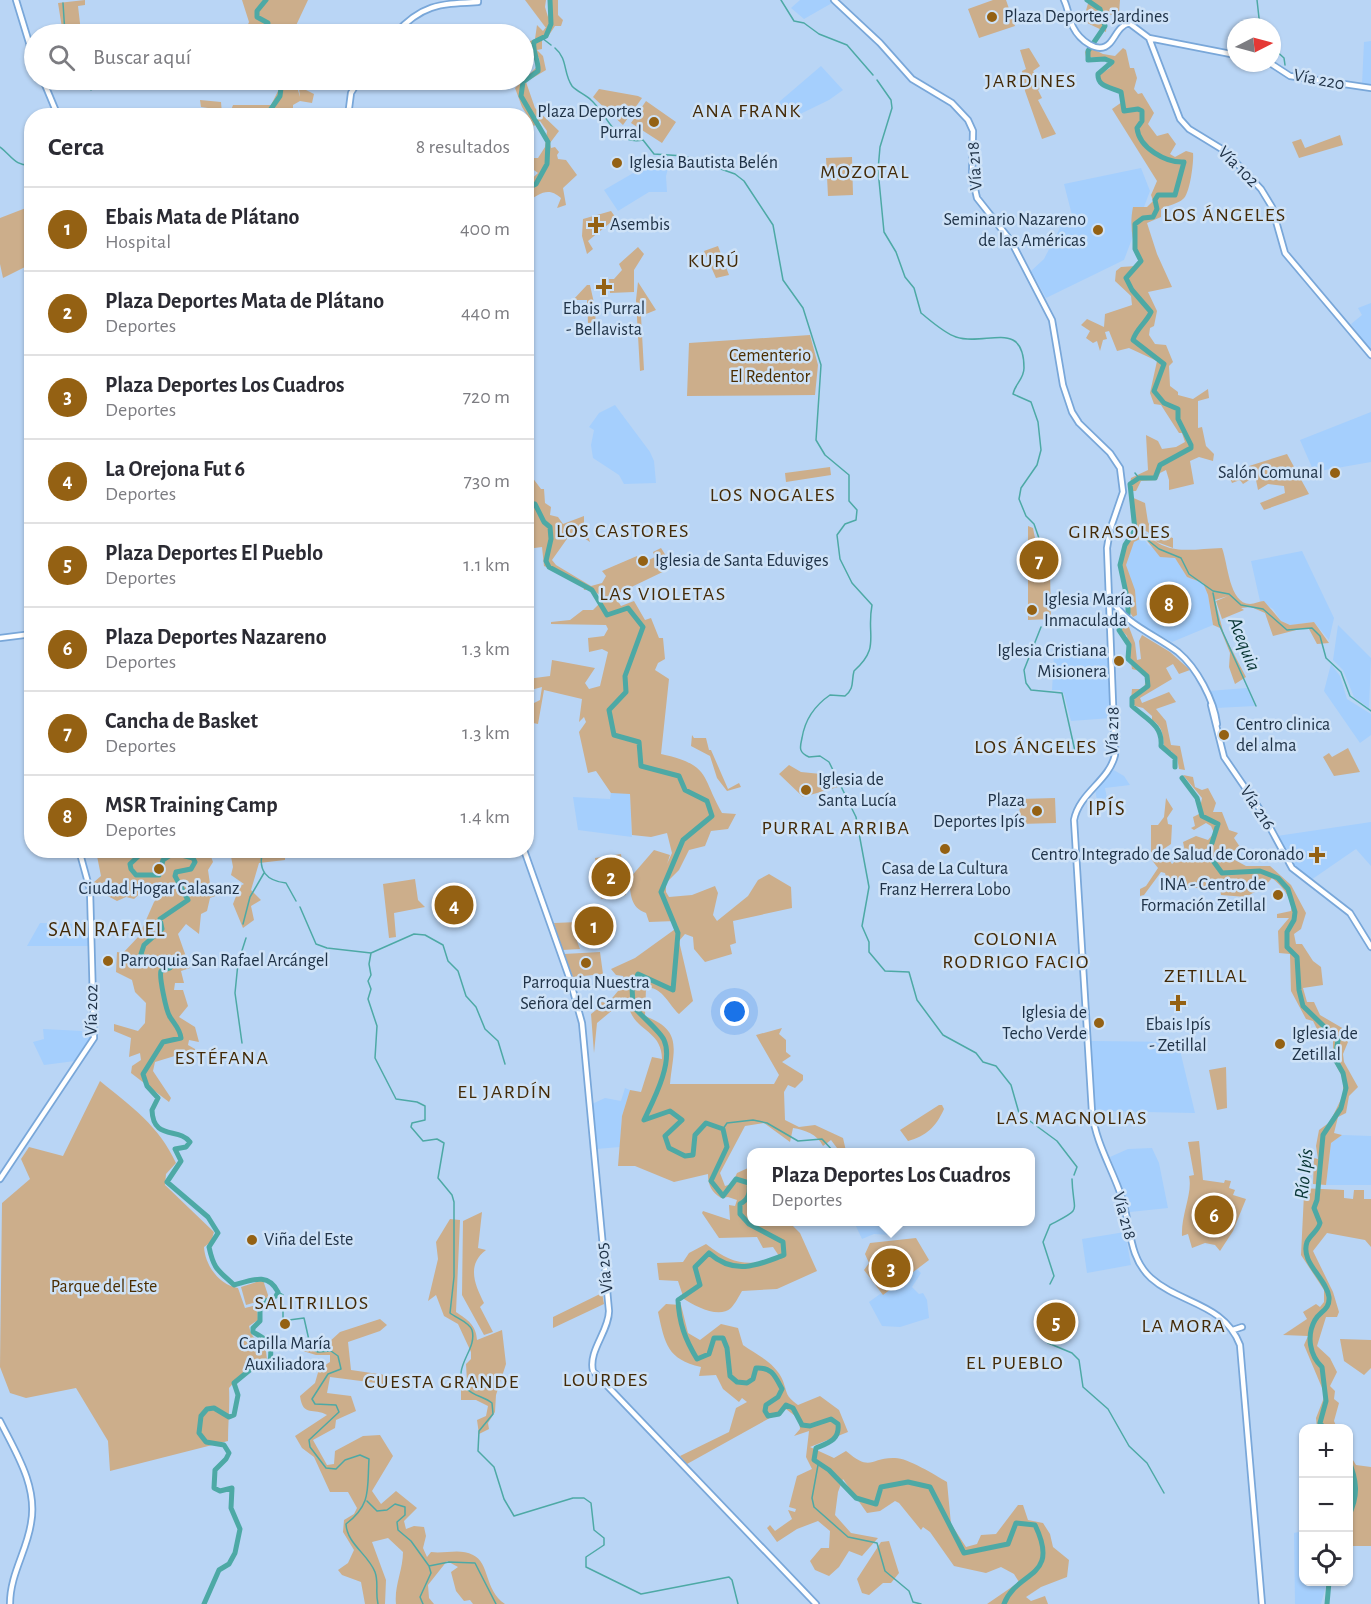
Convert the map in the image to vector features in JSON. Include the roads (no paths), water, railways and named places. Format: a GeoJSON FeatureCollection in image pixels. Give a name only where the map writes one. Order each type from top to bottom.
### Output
{"type":"FeatureCollection","features":[{"type":"Feature","properties":{"kind":"main road"},"geometry":{"type":"LineString","coordinates":[[16,0],[24,26]]}},
{"type":"Feature","properties":{"kind":"main road"},"geometry":{"type":"LineString","coordinates":[[404,24],[429,7],[450,2],[478,2],[478,0]]}},
{"type":"Feature","properties":{"kind":"main road","name":"Vía 218"},"geometry":{"type":"LineString","coordinates":[[834,0],[880,43],[912,79],[952,103],[968,120],[973,131],[972,176],[977,198],[1011,241],[1052,320],[1063,385],[1072,412],[1110,453],[1120,468],[1123,492],[1108,539],[1115,755],[1111,766],[1078,807],[1074,820],[1094,1132],[1120,1195],[1140,1265],[1154,1280],[1212,1311],[1233,1330],[1243,1358],[1262,1604]]}},
{"type":"Feature","properties":{"kind":"main road"},"geometry":{"type":"LineString","coordinates":[[1064,0],[1073,27],[1084,40],[1094,47],[1107,46],[1119,29],[1129,23],[1149,38],[1227,52]]}},
{"type":"Feature","properties":{"kind":"main road","name":"Vía 102"},"geometry":{"type":"LineString","coordinates":[[1149,38],[1180,119],[1189,129],[1225,151],[1261,189],[1272,207],[1285,253],[1371,355]]}},
{"type":"Feature","properties":{"kind":"main road"},"geometry":{"type":"LineString","coordinates":[[1153,46],[1157,39]]}},
{"type":"Feature","properties":{"kind":"main road","name":"Vía 220"},"geometry":{"type":"LineString","coordinates":[[1281,70],[1290,76],[1371,88]]}},
{"type":"Feature","properties":{"kind":"main road"},"geometry":{"type":"LineString","coordinates":[[47,90],[55,108]]}},
{"type":"Feature","properties":{"kind":"main road"},"geometry":{"type":"LineString","coordinates":[[349,108],[353,90]]}},
{"type":"Feature","properties":{"kind":"main road","name":"Vía 216"},"geometry":{"type":"LineString","coordinates":[[1109,596],[1134,626],[1180,654],[1194,669],[1216,718],[1220,745]]}},
{"type":"Feature","properties":{"kind":"main road"},"geometry":{"type":"LineString","coordinates":[[1110,624],[1115,616],[1125,617]]}},
{"type":"Feature","properties":{"kind":"main road"},"geometry":{"type":"LineString","coordinates":[[0,638],[24,635]]}},
{"type":"Feature","properties":{"kind":"main road","name":"Vía 216"},"geometry":{"type":"LineString","coordinates":[[1211,705],[1220,745],[1231,769],[1261,811],[1292,868],[1350,913],[1371,946]]}},
{"type":"Feature","properties":{"kind":"main road"},"geometry":{"type":"LineString","coordinates":[[1216,718],[1218,710]]}},
{"type":"Feature","properties":{"kind":"main road","name":"Vía 202"},"geometry":{"type":"LineString","coordinates":[[0,1179],[94,1038],[90,890],[81,858]]}},
{"type":"Feature","properties":{"kind":"main road","name":"Vía 205"},"geometry":{"type":"LineString","coordinates":[[527,858],[570,980],[582,1023],[609,1314],[593,1358],[593,1371],[816,1604]]}},
{"type":"Feature","properties":{"kind":"main road"},"geometry":{"type":"LineString","coordinates":[[1233,1330],[1242,1327]]}},
{"type":"Feature","properties":{"kind":"main road"},"geometry":{"type":"LineString","coordinates":[[0,1420],[26,1474],[32,1507],[32,1523],[12,1578],[10,1604]]}},
{"type":"Feature","properties":{"kind":"waterway"},"geometry":{"type":"LineString","coordinates":[[266,0],[257,11],[257,17],[268,24]]}},
{"type":"Feature","properties":{"kind":"waterway"},"geometry":{"type":"LineString","coordinates":[[534,42],[546,36],[551,24],[550,0]]}},
{"type":"Feature","properties":{"kind":"waterway"},"geometry":{"type":"LineString","coordinates":[[781,0],[794,21],[804,23],[819,34],[847,45],[873,75]]}},
{"type":"Feature","properties":{"kind":"waterway","name":"Río Ipís"},"geometry":{"type":"LineString","coordinates":[[1087,0],[1100,9],[1105,26],[1088,51],[1088,60],[1105,59],[1112,62],[1098,74],[1100,82],[1121,92],[1124,111],[1138,109],[1142,111],[1142,121],[1137,128],[1148,148],[1169,160],[1184,162],[1175,195],[1158,195],[1155,200],[1157,209],[1153,217],[1143,218],[1135,224],[1135,249],[1141,261],[1126,278],[1132,290],[1151,312],[1133,340],[1164,364],[1154,391],[1164,403],[1178,409],[1178,419],[1191,445],[1191,448],[1160,465],[1155,478],[1139,478],[1130,484],[1135,530],[1125,545],[1120,565],[1128,602],[1128,614]]}},
{"type":"Feature","properties":{"kind":"waterway"},"geometry":{"type":"LineString","coordinates":[[1257,0],[1259,18]]}},
{"type":"Feature","properties":{"kind":"waterway"},"geometry":{"type":"LineString","coordinates":[[63,3],[64,24]]}},
{"type":"Feature","properties":{"kind":"waterway"},"geometry":{"type":"LineString","coordinates":[[542,38],[551,45]]}},
{"type":"Feature","properties":{"kind":"waterway"},"geometry":{"type":"LineString","coordinates":[[534,42],[534,49]]}},
{"type":"Feature","properties":{"kind":"waterway"},"geometry":{"type":"LineString","coordinates":[[555,48],[564,61],[572,86],[597,106],[619,134],[633,141],[643,140],[654,154],[684,156],[735,174],[744,181],[773,225],[783,280],[803,308],[821,365],[816,440],[825,455],[849,475],[849,501],[857,510],[856,520],[845,524],[837,535],[840,559],[852,583],[872,605],[870,648],[862,663],[854,671],[850,690],[845,696],[830,695],[815,708],[805,725],[801,749],[809,757],[820,756],[829,762],[856,817],[869,887],[862,926],[869,942],[869,952],[885,971],[909,972],[917,1000],[943,1035],[976,1053],[983,1062],[996,1066],[1011,1085],[1019,1113],[1057,1141],[1077,1167],[1074,1175]]}},
{"type":"Feature","properties":{"kind":"waterway"},"geometry":{"type":"LineString","coordinates":[[534,49],[538,71],[534,74]]}},
{"type":"Feature","properties":{"kind":"waterway"},"geometry":{"type":"LineString","coordinates":[[1281,55],[1285,65]]}},
{"type":"Feature","properties":{"kind":"waterway"},"geometry":{"type":"LineString","coordinates":[[877,80],[891,100],[892,108],[880,147],[878,170],[884,232],[896,252],[905,277],[914,288],[921,313],[942,330],[956,337],[1010,339],[1017,343],[1022,353],[1024,372],[1013,394],[1031,402],[1038,422],[1041,450],[1037,465],[1021,488],[1019,499],[1026,516],[1034,524],[1041,544]]}},
{"type":"Feature","properties":{"kind":"waterway"},"geometry":{"type":"LineString","coordinates":[[272,108],[280,96],[281,90]]}},
{"type":"Feature","properties":{"kind":"waterway"},"geometry":{"type":"LineString","coordinates":[[522,90],[521,96],[528,108]]}},
{"type":"Feature","properties":{"kind":"waterway"},"geometry":{"type":"LineString","coordinates":[[534,118],[548,142],[547,164],[534,185]]}},
{"type":"Feature","properties":{"kind":"waterway"},"geometry":{"type":"LineString","coordinates":[[0,147],[17,162],[24,165]]}},
{"type":"Feature","properties":{"kind":"waterway","name":"Acequia"},"geometry":{"type":"LineString","coordinates":[[1135,473],[1139,478]]}},
{"type":"Feature","properties":{"kind":"waterway"},"geometry":{"type":"LineString","coordinates":[[534,504],[544,522],[550,527],[551,539],[546,561],[549,567],[592,590],[607,615],[628,608],[643,627],[625,676],[626,692],[609,710],[614,735],[639,742],[641,766],[679,776],[685,790],[707,801],[712,816],[683,840],[661,892],[678,933],[673,990],[638,974],[632,987],[633,1006],[662,1036],[666,1049],[661,1081],[644,1120],[670,1111],[682,1120],[665,1136],[669,1148],[685,1156],[693,1155],[695,1135],[706,1123],[723,1129],[727,1147],[711,1181],[723,1196],[736,1179],[747,1182]]}},
{"type":"Feature","properties":{"kind":"waterway"},"geometry":{"type":"LineString","coordinates":[[1135,530],[1159,549],[1181,558],[1189,574],[1213,591],[1229,594],[1241,605],[1263,609],[1287,630],[1312,628],[1320,636],[1326,658],[1341,672],[1350,696],[1371,711]]}},
{"type":"Feature","properties":{"kind":"waterway","name":"Acequia"},"geometry":{"type":"LineString","coordinates":[[1213,593],[1219,624],[1256,706]]}},
{"type":"Feature","properties":{"kind":"waterway","name":"Río Ipís"},"geometry":{"type":"LineString","coordinates":[[1122,624],[1119,630],[1129,645],[1128,659],[1147,676],[1148,686],[1132,698],[1132,706],[1156,728],[1161,739],[1161,746],[1175,758],[1175,767]]}},
{"type":"Feature","properties":{"kind":"waterway"},"geometry":{"type":"LineString","coordinates":[[1041,627],[1024,670],[1026,683],[1031,690],[1062,693],[1075,751]]}},
{"type":"Feature","properties":{"kind":"waterway","name":"Río Ipís"},"geometry":{"type":"LineString","coordinates":[[1182,778],[1197,798],[1202,816],[1218,824],[1212,843]]}},
{"type":"Feature","properties":{"kind":"waterway","name":"Río Ipís"},"geometry":{"type":"LineString","coordinates":[[1210,847],[1208,854],[1222,873],[1260,871],[1278,878],[1288,889],[1295,912],[1294,920],[1287,932],[1287,947],[1297,957],[1299,990],[1303,1006],[1338,1040],[1335,1059],[1343,1073],[1346,1088],[1341,1108],[1323,1135],[1317,1200],[1314,1208],[1320,1223],[1307,1242],[1306,1250],[1307,1257],[1329,1297],[1326,1308],[1312,1326],[1310,1339],[1312,1352],[1322,1367],[1326,1401],[1321,1424]]}},
{"type":"Feature","properties":{"kind":"waterway"},"geometry":{"type":"LineString","coordinates":[[136,858],[130,864],[136,875],[159,875],[163,860],[166,858]]}},
{"type":"Feature","properties":{"kind":"waterway"},"geometry":{"type":"LineString","coordinates":[[193,858],[195,862],[191,869],[176,872],[175,876],[188,900],[160,919],[162,929],[144,945],[141,954],[145,960],[172,962],[170,968],[161,971],[161,979],[168,1014],[181,1038],[163,1042],[143,1074],[147,1086],[158,1098],[152,1110],[153,1120],[157,1126],[167,1132],[180,1135],[190,1142],[186,1147],[175,1149],[181,1161],[167,1182],[208,1217],[218,1233],[209,1247],[215,1265],[234,1285],[259,1279],[269,1282],[278,1292],[276,1296],[260,1304],[260,1321],[253,1328],[253,1332],[262,1337],[270,1346],[270,1361],[251,1369],[234,1383],[238,1395],[234,1415],[229,1417],[214,1408],[207,1409],[201,1416],[199,1433],[206,1442],[224,1445],[229,1453],[215,1470],[214,1488],[220,1491],[232,1488],[231,1508],[240,1529],[235,1553],[229,1564],[219,1570],[204,1604]]}},
{"type":"Feature","properties":{"kind":"waterway"},"geometry":{"type":"LineString","coordinates":[[261,858],[265,874],[274,880],[286,883],[296,901]]}},
{"type":"Feature","properties":{"kind":"waterway"},"geometry":{"type":"LineString","coordinates":[[243,924],[250,897],[264,873]]}},
{"type":"Feature","properties":{"kind":"waterway"},"geometry":{"type":"LineString","coordinates":[[300,907],[316,944],[327,948],[371,953],[369,964],[371,975],[368,981],[371,989],[368,999],[377,1026],[375,1058],[396,1099],[417,1102],[425,1106],[425,1120],[412,1123],[411,1127],[423,1141],[437,1139],[444,1143],[438,1178],[452,1195],[454,1202],[454,1277],[450,1313],[468,1325],[472,1330],[473,1338],[462,1367],[462,1381],[467,1389],[492,1403],[493,1414],[479,1431],[478,1451],[494,1467],[504,1499],[514,1516],[573,1498],[584,1498],[591,1503],[594,1530],[604,1538],[604,1545],[586,1557],[586,1567],[641,1594],[729,1577],[732,1580],[738,1604]]}},
{"type":"Feature","properties":{"kind":"waterway"},"geometry":{"type":"LineString","coordinates":[[371,953],[414,934],[425,935],[443,945],[448,961],[458,971],[466,996],[476,1007],[485,1029],[498,1041],[505,1064]]}},
{"type":"Feature","properties":{"kind":"waterway"},"geometry":{"type":"LineString","coordinates":[[242,1043],[235,993],[238,963],[246,938]]}},
{"type":"Feature","properties":{"kind":"waterway"},"geometry":{"type":"LineString","coordinates":[[723,1129],[727,1123],[753,1120],[767,1123],[798,1141],[822,1139],[830,1148]]}},
{"type":"Feature","properties":{"kind":"waterway"},"geometry":{"type":"LineString","coordinates":[[1050,1284],[1054,1276],[1043,1242],[1050,1225],[1074,1209],[1072,1179]]}},
{"type":"Feature","properties":{"kind":"waterway"},"geometry":{"type":"LineString","coordinates":[[747,1197],[740,1204],[740,1214],[747,1222]]}},
{"type":"Feature","properties":{"kind":"waterway"},"geometry":{"type":"LineString","coordinates":[[753,1226],[783,1242],[784,1255],[755,1265],[736,1266],[718,1260],[709,1253],[695,1267],[700,1285],[678,1300],[681,1324],[697,1359],[709,1354],[714,1338],[723,1338],[727,1348],[730,1376],[737,1382],[747,1383],[753,1379],[756,1368],[766,1369],[777,1380],[782,1389],[778,1397],[766,1405],[765,1411],[768,1416],[779,1414],[786,1405],[793,1408],[802,1425],[810,1426],[831,1419],[838,1424],[835,1437],[816,1448],[814,1460],[829,1470],[856,1498],[876,1504],[881,1487],[908,1482],[930,1487],[964,1553],[1008,1544],[1016,1523],[1035,1525],[1042,1543],[1043,1555],[1040,1565],[1010,1593],[1004,1604]]}},
{"type":"Feature","properties":{"kind":"waterway"},"geometry":{"type":"LineString","coordinates":[[278,1292],[283,1295],[283,1318],[289,1320],[304,1318],[311,1349],[318,1352],[331,1351],[338,1356],[341,1369],[328,1374],[312,1399],[315,1404],[336,1405],[339,1412],[309,1440],[310,1447],[326,1468],[336,1469],[345,1460],[360,1455],[369,1459],[368,1487],[364,1503],[346,1524],[350,1537],[375,1572],[378,1604]]}},
{"type":"Feature","properties":{"kind":"waterway"},"geometry":{"type":"LineString","coordinates":[[1037,1314],[1040,1330],[1048,1343],[1072,1353],[1079,1360],[1083,1387],[1108,1409],[1129,1446],[1147,1463],[1164,1493]]}},
{"type":"Feature","properties":{"kind":"waterway"},"geometry":{"type":"LineString","coordinates":[[818,1465],[812,1498],[814,1507],[848,1537],[877,1543],[885,1571],[909,1591],[913,1602],[921,1604]]}},
{"type":"Feature","properties":{"kind":"waterway","name":"Río Ipís"},"geometry":{"type":"LineString","coordinates":[[1353,1474],[1356,1488],[1353,1506]]}},
{"type":"Feature","properties":{"kind":"waterway"},"geometry":{"type":"LineString","coordinates":[[367,1501],[377,1511],[387,1510],[395,1504],[405,1507],[405,1515],[397,1522],[398,1530],[411,1541],[429,1566],[449,1562],[475,1563],[496,1604]]}},
{"type":"Feature","properties":{"kind":"waterway"},"geometry":{"type":"LineString","coordinates":[[423,1604],[420,1597],[431,1573],[429,1566]]}},
{"type":"Feature","properties":{"kind":"waterway","name":"Río Ipís"},"geometry":{"type":"LineString","coordinates":[[1327,1604],[1329,1586]]}},
{"type":"Feature","properties":{"kind":"place","name":"Plaza Deportes Jardines"},"geometry":{"type":"Point","coordinates":[992,17]}},
{"type":"Feature","properties":{"kind":"place","name":"Plaza Deportes Purral"},"geometry":{"type":"Point","coordinates":[654,122]}},
{"type":"Feature","properties":{"kind":"place","name":"Iglesia Bautista Belén"},"geometry":{"type":"Point","coordinates":[617,163]}},
{"type":"Feature","properties":{"kind":"place","name":"Asembis"},"geometry":{"type":"Point","coordinates":[596,225]}},
{"type":"Feature","properties":{"kind":"place","name":"Seminario Nazareno de las Américas"},"geometry":{"type":"Point","coordinates":[1098,230]}},
{"type":"Feature","properties":{"kind":"place","name":"Ebais Purral - Bellavista"},"geometry":{"type":"Point","coordinates":[604,287]}},
{"type":"Feature","properties":{"kind":"place","name":"Salón Comunal"},"geometry":{"type":"Point","coordinates":[1335,473]}},
{"type":"Feature","properties":{"kind":"place","name":"Cancha de Basket"},"geometry":{"type":"Point","coordinates":[1039,560]}},
{"type":"Feature","properties":{"kind":"place","name":"Iglesia de Santa Eduviges"},"geometry":{"type":"Point","coordinates":[643,561]}},
{"type":"Feature","properties":{"kind":"place","name":"MSR Training Camp"},"geometry":{"type":"Point","coordinates":[1169,604]}},
{"type":"Feature","properties":{"kind":"place","name":"Iglesia María Inmaculada"},"geometry":{"type":"Point","coordinates":[1032,610]}},
{"type":"Feature","properties":{"kind":"place","name":"Iglesia Cristiana Misionera"},"geometry":{"type":"Point","coordinates":[1119,661]}},
{"type":"Feature","properties":{"kind":"place","name":"Centro clinica del alma"},"geometry":{"type":"Point","coordinates":[1224,735]}},
{"type":"Feature","properties":{"kind":"place","name":"Iglesia de Santa Lucía"},"geometry":{"type":"Point","coordinates":[806,790]}},
{"type":"Feature","properties":{"kind":"place","name":"Plaza Deportes Ipís"},"geometry":{"type":"Point","coordinates":[1037,811]}},
{"type":"Feature","properties":{"kind":"place","name":"Casa de La Cultura Franz Herrera Lobo"},"geometry":{"type":"Point","coordinates":[945,849]}},
{"type":"Feature","properties":{"kind":"place","name":"Centro Integrado de Salud de Coronado"},"geometry":{"type":"Point","coordinates":[1317,855]}},
{"type":"Feature","properties":{"kind":"place","name":"Ciudad Hogar Calasanz"},"geometry":{"type":"Point","coordinates":[159,869]}},
{"type":"Feature","properties":{"kind":"place","name":"Plaza Deportes Mata de Plátano"},"geometry":{"type":"Point","coordinates":[611,877]}},
{"type":"Feature","properties":{"kind":"place","name":"INA - Centro de Formación Zetillal"},"geometry":{"type":"Point","coordinates":[1278,895]}},
{"type":"Feature","properties":{"kind":"place","name":"La Orejona Fut 6"},"geometry":{"type":"Point","coordinates":[454,905]}},
{"type":"Feature","properties":{"kind":"place","name":"Ebais Mata de Plátano"},"geometry":{"type":"Point","coordinates":[594,926]}},
{"type":"Feature","properties":{"kind":"place","name":"Parroquia San Rafael Arcángel"},"geometry":{"type":"Point","coordinates":[108,961]}},
{"type":"Feature","properties":{"kind":"place","name":"Parroquia Nuestra Señora del Carmen"},"geometry":{"type":"Point","coordinates":[586,963]}},
{"type":"Feature","properties":{"kind":"place","name":"Ebais Ipís - Zetillal"},"geometry":{"type":"Point","coordinates":[1178,1003]}},
{"type":"Feature","properties":{"kind":"place","name":"Iglesia de Techo Verde"},"geometry":{"type":"Point","coordinates":[1099,1023]}},
{"type":"Feature","properties":{"kind":"place","name":"Iglesia de Zetillal"},"geometry":{"type":"Point","coordinates":[1280,1044]}},
{"type":"Feature","properties":{"kind":"place","name":"Plaza Deportes Nazareno"},"geometry":{"type":"Point","coordinates":[1214,1215]}},
{"type":"Feature","properties":{"kind":"place","name":"Viña del Este"},"geometry":{"type":"Point","coordinates":[252,1240]}},
{"type":"Feature","properties":{"kind":"place","name":"Plaza Deportes Los Cuadros"},"geometry":{"type":"Point","coordinates":[891,1268]}},
{"type":"Feature","properties":{"kind":"place","name":"Plaza Deportes El Pueblo"},"geometry":{"type":"Point","coordinates":[1056,1322]}},
{"type":"Feature","properties":{"kind":"place","name":"Capilla María Auxiliadora"},"geometry":{"type":"Point","coordinates":[285,1324]}},
{"type":"Feature","properties":{"kind":"district","name":"JARDINES"},"geometry":{"type":"Point","coordinates":[1031,81]}},
{"type":"Feature","properties":{"kind":"district","name":"ANA FRANK"},"geometry":{"type":"Point","coordinates":[747,111]}},
{"type":"Feature","properties":{"kind":"district","name":"MOZOTAL"},"geometry":{"type":"Point","coordinates":[865,172]}},
{"type":"Feature","properties":{"kind":"district","name":"LOS ÁNGELES"},"geometry":{"type":"Point","coordinates":[1225,215]}},
{"type":"Feature","properties":{"kind":"district","name":"KURÚ"},"geometry":{"type":"Point","coordinates":[714,261]}},
{"type":"Feature","properties":{"kind":"district","name":"LOS NOGALES"},"geometry":{"type":"Point","coordinates":[773,495]}},
{"type":"Feature","properties":{"kind":"district","name":"LOS CASTORES"},"geometry":{"type":"Point","coordinates":[623,531]}},
{"type":"Feature","properties":{"kind":"district","name":"GIRASOLES"},"geometry":{"type":"Point","coordinates":[1120,532]}},
{"type":"Feature","properties":{"kind":"district","name":"LAS VIOLETAS"},"geometry":{"type":"Point","coordinates":[663,594]}},
{"type":"Feature","properties":{"kind":"district","name":"LOS ÁNGELES"},"geometry":{"type":"Point","coordinates":[1036,747]}},
{"type":"Feature","properties":{"kind":"district","name":"IPÍS"},"geometry":{"type":"Point","coordinates":[1107,808]}},
{"type":"Feature","properties":{"kind":"district","name":"PURRAL ARRIBA"},"geometry":{"type":"Point","coordinates":[836,828]}},
{"type":"Feature","properties":{"kind":"district","name":"SAN RAFAEL"},"geometry":{"type":"Point","coordinates":[107,929]}},
{"type":"Feature","properties":{"kind":"district","name":"COLONIA RODRIGO FACIO"},"geometry":{"type":"Point","coordinates":[1016,950]}},
{"type":"Feature","properties":{"kind":"district","name":"ZETILLAL"},"geometry":{"type":"Point","coordinates":[1206,976]}},
{"type":"Feature","properties":{"kind":"district","name":"ESTÉFANA"},"geometry":{"type":"Point","coordinates":[222,1058]}},
{"type":"Feature","properties":{"kind":"district","name":"EL JARDÍN"},"geometry":{"type":"Point","coordinates":[505,1092]}},
{"type":"Feature","properties":{"kind":"district","name":"LAS MAGNOLIAS"},"geometry":{"type":"Point","coordinates":[1072,1118]}},
{"type":"Feature","properties":{"kind":"district","name":"SALITRILLOS"},"geometry":{"type":"Point","coordinates":[312,1303]}},
{"type":"Feature","properties":{"kind":"district","name":"LA MORA"},"geometry":{"type":"Point","coordinates":[1184,1326]}},
{"type":"Feature","properties":{"kind":"district","name":"EL PUEBLO"},"geometry":{"type":"Point","coordinates":[1015,1363]}},
{"type":"Feature","properties":{"kind":"district","name":"LOURDES"},"geometry":{"type":"Point","coordinates":[606,1380]}},
{"type":"Feature","properties":{"kind":"district","name":"CUESTA GRANDE"},"geometry":{"type":"Point","coordinates":[442,1382]}},
{"type":"Feature","properties":{"kind":"park label","name":"Cementerio El Redentor"},"geometry":{"type":"Point","coordinates":[770,366]}},
{"type":"Feature","properties":{"kind":"park label","name":"Parque del Este"},"geometry":{"type":"Point","coordinates":[104,1287]}}]}
